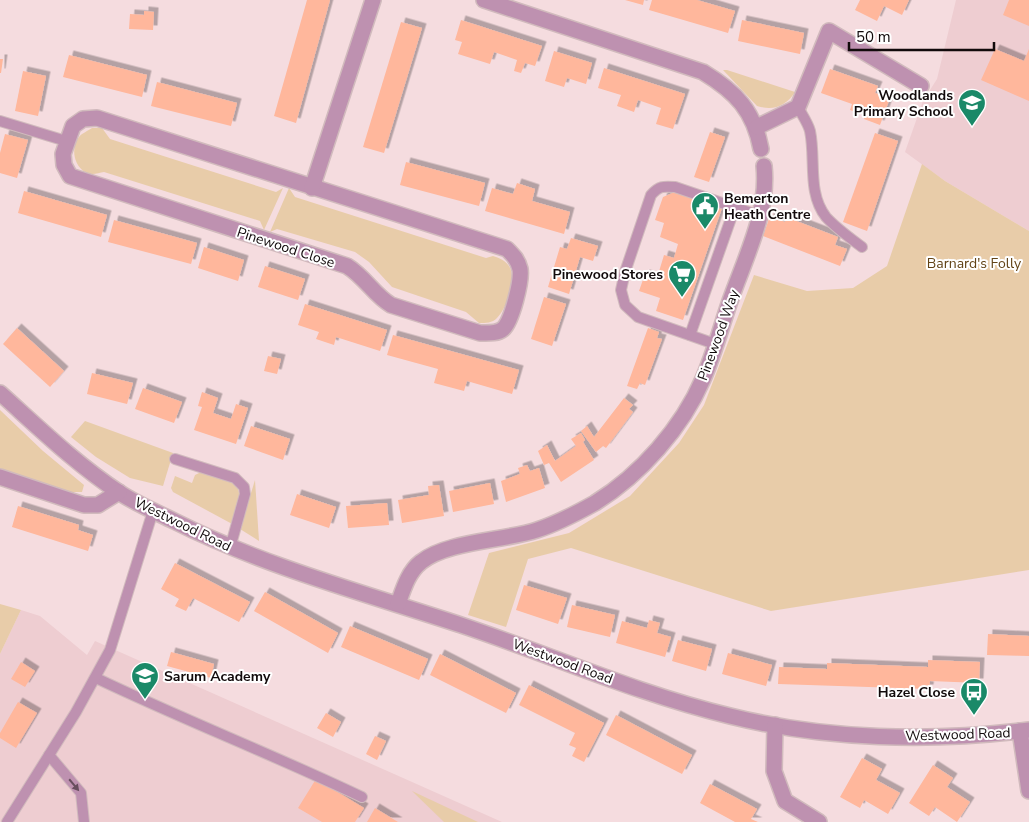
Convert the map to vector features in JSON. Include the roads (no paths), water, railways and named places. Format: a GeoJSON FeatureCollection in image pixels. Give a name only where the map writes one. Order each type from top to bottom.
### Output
{"type":"FeatureCollection","features":[{"type":"Feature","properties":{"kind":"street"},"geometry":{"type":"LineString","coordinates":[[312,188],[373,0]]}},
{"type":"Feature","properties":{"kind":"street"},"geometry":{"type":"LineString","coordinates":[[484,0],[704,72],[724,84],[740,100],[757,127],[761,149]]}},
{"type":"Feature","properties":{"kind":"street"},"geometry":{"type":"LineString","coordinates":[[757,127],[798,107],[829,31],[921,86]]}},
{"type":"Feature","properties":{"kind":"street","name":"Pinewood Close"},"geometry":{"type":"LineString","coordinates":[[97,118],[312,188],[507,249],[516,259],[520,279],[509,319],[502,329],[491,334],[480,333],[391,305],[382,300],[359,274],[347,266],[70,176],[64,165],[63,154],[66,141],[73,126],[83,120],[97,118]]}},
{"type":"Feature","properties":{"kind":"street","name":"Pinewood Way"},"geometry":{"type":"LineString","coordinates":[[398,604],[408,578],[420,563],[434,553],[536,530],[594,503],[626,480],[658,450],[686,411],[703,380],[760,216],[766,182],[764,166]]}},
{"type":"Feature","properties":{"kind":"street","name":"Westwood Road"},"geometry":{"type":"LineString","coordinates":[[0,393],[62,448],[119,492],[153,511],[230,548],[271,564],[398,604],[696,707],[775,726],[881,736],[940,736],[1024,731]]}},
{"type":"Feature","properties":{"kind":"street","name":"Westwood Road"},"geometry":{"type":"LineString","coordinates":[[0,477],[84,505],[98,505],[119,492]]}},
{"type":"Feature","properties":{"kind":"street"},"geometry":{"type":"LineString","coordinates":[[775,726],[774,772],[785,801],[818,822]]}},
{"type":"Feature","properties":{"kind":"street"},"geometry":{"type":"LineString","coordinates":[[1024,731],[1029,791]]}},
{"type":"Feature","properties":{"kind":"lane"},"geometry":{"type":"LineString","coordinates":[[798,107],[809,130],[813,151],[811,167],[816,194],[826,216],[862,247]]}},
{"type":"Feature","properties":{"kind":"lane"},"geometry":{"type":"LineString","coordinates":[[0,122],[66,141]]}},
{"type":"Feature","properties":{"kind":"lane"},"geometry":{"type":"LineString","coordinates":[[715,344],[638,317],[626,305],[621,290],[651,195],[657,188],[663,186],[675,187],[760,216]]}},
{"type":"Feature","properties":{"kind":"lane"},"geometry":{"type":"LineString","coordinates":[[690,335],[735,207]]}},
{"type":"Feature","properties":{"kind":"lane"},"geometry":{"type":"LineString","coordinates":[[175,459],[234,478],[244,487],[245,494],[230,548]]}},
{"type":"Feature","properties":{"kind":"lane"},"geometry":{"type":"LineString","coordinates":[[7,822],[96,678],[110,650],[153,511]]}},
{"type":"Feature","properties":{"kind":"lane"},"geometry":{"type":"LineString","coordinates":[[96,678],[362,797]]}},
{"type":"Feature","properties":{"kind":"lane"},"geometry":{"type":"LineString","coordinates":[[49,754],[81,793],[84,822]]}},
{"type":"Feature","properties":{"kind":"place","name":"Woodlands Primary School"},"geometry":{"type":"Point","coordinates":[972,127]}},
{"type":"Feature","properties":{"kind":"place","name":"Bemerton Heath Centre"},"geometry":{"type":"Point","coordinates":[705,230]}},
{"type":"Feature","properties":{"kind":"place","name":"Pinewood Stores"},"geometry":{"type":"Point","coordinates":[682,298]}},
{"type":"Feature","properties":{"kind":"place","name":"Sarum Academy"},"geometry":{"type":"Point","coordinates":[145,700]}},
{"type":"Feature","properties":{"kind":"place","name":"Hazel Close"},"geometry":{"type":"Point","coordinates":[974,716]}},
{"type":"Feature","properties":{"kind":"park label","name":"Barnard's Folly"},"geometry":{"type":"Point","coordinates":[974,263]}}]}
